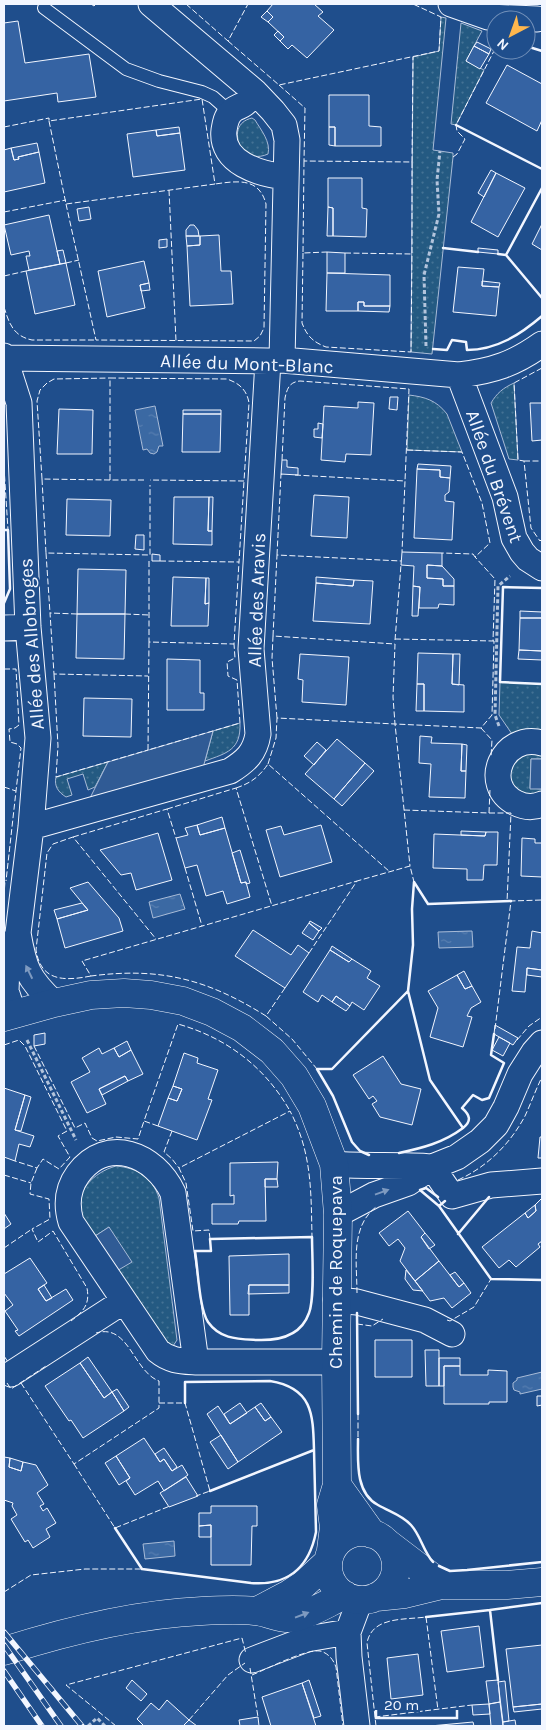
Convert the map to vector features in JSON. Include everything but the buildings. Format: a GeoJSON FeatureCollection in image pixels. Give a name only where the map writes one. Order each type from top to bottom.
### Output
{"type":"FeatureCollection","features":[{"type":"Feature","properties":{"kind":"street"},"geometry":{"type":"LineString","coordinates":[[151,4],[255,92],[248,101],[230,112],[226,120],[225,146],[232,156],[254,171],[285,177]]}},
{"type":"Feature","properties":{"kind":"street"},"geometry":{"type":"LineString","coordinates":[[452,4],[488,17],[539,20]]}},
{"type":"Feature","properties":{"kind":"street"},"geometry":{"type":"LineString","coordinates":[[515,4],[539,20]]}},
{"type":"Feature","properties":{"kind":"street","name":"Allée des Aravis"},"geometry":{"type":"LineString","coordinates":[[31,827],[230,771],[243,763],[256,747],[258,734],[251,650],[275,360],[287,140],[284,125],[274,111],[255,92]]}},
{"type":"Feature","properties":{"kind":"street","name":"Allée du Mont-Blanc"},"geometry":{"type":"LineString","coordinates":[[4,358],[275,360],[459,375],[506,366],[519,360],[542,344]]}},
{"type":"Feature","properties":{"kind":"street","name":"Allée des Allobroges"},"geometry":{"type":"LineString","coordinates":[[4,358],[19,404],[16,628],[38,738],[31,827],[18,933],[7,966],[7,1018]]}},
{"type":"Feature","properties":{"kind":"street","name":"Allée du Brévent"},"geometry":{"type":"LineString","coordinates":[[459,375],[505,497],[514,538],[522,552],[535,563]]}},
{"type":"Feature","properties":{"kind":"street"},"geometry":{"type":"LineString","coordinates":[[542,743],[529,741],[518,744],[508,750],[500,762],[498,776],[502,789],[510,800],[523,806],[537,807],[542,804]]}},
{"type":"Feature","properties":{"kind":"street","name":"Allée des Allobroges"},"geometry":{"type":"LineString","coordinates":[[18,933],[28,973],[40,990],[54,1003]]}},
{"type":"Feature","properties":{"kind":"street","name":"Chemin de Roquepava"},"geometry":{"type":"LineString","coordinates":[[7,1018],[54,1003],[99,995],[124,993],[151,995],[183,1001],[212,1012],[242,1028],[272,1051],[294,1076],[312,1106],[334,1164],[338,1214],[336,1300],[337,1485],[331,1505],[334,1527],[330,1556]]}},
{"type":"Feature","properties":{"kind":"street"},"geometry":{"type":"LineString","coordinates":[[338,1214],[374,1195],[408,1183],[432,1167],[457,1157],[480,1141],[496,1125],[506,1108],[520,1074],[542,1043]]}},
{"type":"Feature","properties":{"kind":"street"},"geometry":{"type":"LineString","coordinates":[[196,1362],[172,1193],[167,1181],[145,1160],[130,1154],[114,1153],[99,1155],[88,1162],[73,1181],[68,1200],[71,1222],[158,1351],[167,1358],[196,1362],[336,1362]]}},
{"type":"Feature","properties":{"kind":"street"},"geometry":{"type":"LineString","coordinates":[[334,1164],[357,1166],[402,1164],[432,1167],[452,1196],[491,1185],[542,1181]]}},
{"type":"Feature","properties":{"kind":"street"},"geometry":{"type":"LineString","coordinates":[[336,1300],[357,1302],[425,1320],[452,1334]]}},
{"type":"Feature","properties":{"kind":"street"},"geometry":{"type":"LineString","coordinates":[[11,1374],[124,1302]]}},
{"type":"Feature","properties":{"kind":"street"},"geometry":{"type":"LineString","coordinates":[[4,1651],[45,1638],[160,1614],[203,1610],[257,1611],[274,1616],[294,1618],[317,1609],[385,1591],[395,1573],[394,1557],[337,1485]]}},
{"type":"Feature","properties":{"kind":"street"},"geometry":{"type":"LineString","coordinates":[[257,1611],[303,1585],[330,1556],[344,1537],[353,1533],[363,1532],[379,1538],[442,1585]]}},
{"type":"Feature","properties":{"kind":"street"},"geometry":{"type":"LineString","coordinates":[[330,1556],[328,1572],[337,1589],[360,1597],[405,1594],[442,1585],[507,1585],[542,1582]]}},
{"type":"Feature","properties":{"kind":"street"},"geometry":{"type":"LineString","coordinates":[[357,1726],[348,1632],[360,1597]]}},
{"type":"Feature","properties":{"kind":"street"},"geometry":{"type":"LineString","coordinates":[[252,1660],[307,1639],[348,1632]]}},
{"type":"Feature","properties":{"kind":"lane"},"geometry":{"type":"LineString","coordinates":[[44,8],[126,69],[158,81],[202,92],[213,97],[230,112]]}},
{"type":"Feature","properties":{"kind":"path"},"geometry":{"type":"LineString","coordinates":[[423,373],[426,349],[424,275],[439,214],[437,180],[440,151]]}},
{"type":"Feature","properties":{"kind":"path"},"geometry":{"type":"LineString","coordinates":[[508,750],[495,715],[498,586],[535,563]]}},
{"type":"Feature","properties":{"kind":"path"},"geometry":{"type":"LineString","coordinates":[[7,1018],[88,1162]]}},
{"type":"Feature","properties":{"kind":"path"},"geometry":{"type":"LineString","coordinates":[[88,1726],[96,1718],[105,1726]]}},
{"type":"Feature","properties":{"kind":"shaded area"},"geometry":{"type":"Polygon","coordinates":[[[441,17],[446,18],[433,150],[453,153],[453,157],[432,354],[411,352],[413,57],[439,51],[441,17]]]}},
{"type":"Feature","properties":{"kind":"shaded area"},"geometry":{"type":"Polygon","coordinates":[[[461,23],[482,31],[466,61],[484,70],[456,125],[451,124],[461,23]]]}},
{"type":"Feature","properties":{"kind":"shaded area"},"geometry":{"type":"Polygon","coordinates":[[[252,118],[265,136],[269,150],[268,154],[250,155],[243,150],[239,143],[237,135],[239,128],[244,122],[252,118]]]}},
{"type":"Feature","properties":{"kind":"shaded area"},"geometry":{"type":"Polygon","coordinates":[[[514,383],[518,460],[509,459],[491,403],[501,391],[514,383]]]}},
{"type":"Feature","properties":{"kind":"shaded area"},"geometry":{"type":"Polygon","coordinates":[[[409,395],[430,400],[443,409],[447,414],[462,452],[407,450],[409,395]]]}},
{"type":"Feature","properties":{"kind":"shaded area"},"geometry":{"type":"Polygon","coordinates":[[[500,682],[542,684],[542,735],[512,734],[499,715],[500,682]]]}},
{"type":"Feature","properties":{"kind":"shaded area"},"geometry":{"type":"Polygon","coordinates":[[[240,723],[240,732],[235,745],[226,753],[205,761],[213,731],[240,723]]]}},
{"type":"Feature","properties":{"kind":"shaded area"},"geometry":{"type":"Polygon","coordinates":[[[213,731],[203,768],[89,800],[108,762],[213,731]]]}},
{"type":"Feature","properties":{"kind":"shaded area"},"geometry":{"type":"Polygon","coordinates":[[[542,753],[542,759],[531,759],[530,788],[542,789],[542,793],[526,797],[511,786],[508,768],[518,754],[542,753]]]}},
{"type":"Feature","properties":{"kind":"shaded area"},"geometry":{"type":"Polygon","coordinates":[[[531,759],[542,759],[542,789],[530,789],[531,759]]]}},
{"type":"Feature","properties":{"kind":"shaded area"},"geometry":{"type":"Polygon","coordinates":[[[108,762],[95,787],[88,790],[83,774],[67,779],[72,795],[66,797],[57,789],[56,777],[108,762]]]}},
{"type":"Feature","properties":{"kind":"shaded area"},"geometry":{"type":"Polygon","coordinates":[[[116,1166],[137,1171],[143,1175],[152,1184],[159,1198],[177,1340],[169,1348],[115,1272],[109,1227],[92,1238],[81,1217],[80,1199],[87,1184],[100,1173],[116,1166]]]}},
{"type":"Feature","properties":{"kind":"shaded area"},"geometry":{"type":"Polygon","coordinates":[[[109,1227],[132,1262],[115,1272],[92,1238],[109,1227]]]}},
{"type":"Feature","properties":{"kind":"water"},"geometry":{"type":"Polygon","coordinates":[[[155,406],[163,446],[159,446],[154,454],[150,453],[147,449],[143,450],[135,410],[155,406]]]}},
{"type":"Feature","properties":{"kind":"water"},"geometry":{"type":"Polygon","coordinates":[[[180,894],[185,909],[153,918],[149,902],[180,894]]]}},
{"type":"Feature","properties":{"kind":"water"},"geometry":{"type":"Polygon","coordinates":[[[472,931],[473,947],[439,948],[438,932],[472,931]]]}},
{"type":"Feature","properties":{"kind":"water"},"geometry":{"type":"Polygon","coordinates":[[[542,1372],[542,1389],[520,1394],[520,1392],[514,1390],[513,1383],[517,1378],[542,1372]]]}},
{"type":"Feature","properties":{"kind":"water"},"geometry":{"type":"Polygon","coordinates":[[[174,1541],[175,1556],[145,1559],[143,1544],[174,1541]]]}},
{"type":"Feature","properties":{"kind":"railway"},"geometry":{"type":"LineString","coordinates":[[4,1632],[82,1726]]}},
{"type":"Feature","properties":{"kind":"railway"},"geometry":{"type":"LineString","coordinates":[[4,1645],[61,1726]]}},
{"type":"Feature","properties":{"kind":"railway"},"geometry":{"type":"LineString","coordinates":[[4,1671],[42,1726]]}},
{"type":"Feature","properties":{"kind":"fence"},"geometry":{"type":"LineString","coordinates":[[91,4],[94,6],[96,4]]}},
{"type":"Feature","properties":{"kind":"fence"},"geometry":{"type":"LineString","coordinates":[[186,4],[228,41],[248,4]]}},
{"type":"Feature","properties":{"kind":"fence"},"geometry":{"type":"LineString","coordinates":[[228,41],[279,85],[439,51],[441,17],[413,4]]}},
{"type":"Feature","properties":{"kind":"fence"},"geometry":{"type":"LineString","coordinates":[[279,85],[305,108],[304,161],[412,162],[413,57]]}},
{"type":"Feature","properties":{"kind":"fence"},"geometry":{"type":"LineString","coordinates":[[453,157],[457,154],[465,139],[457,131],[456,125],[489,60]]}},
{"type":"Feature","properties":{"kind":"fence"},"geometry":{"type":"LineString","coordinates":[[4,127],[49,118],[49,121],[202,99],[215,184],[66,204],[49,121]]}},
{"type":"Feature","properties":{"kind":"fence"},"geometry":{"type":"LineString","coordinates":[[304,161],[303,253],[327,252]]}},
{"type":"Feature","properties":{"kind":"fence"},"geometry":{"type":"LineString","coordinates":[[345,253],[412,254],[412,162]]}},
{"type":"Feature","properties":{"kind":"fence"},"geometry":{"type":"LineString","coordinates":[[66,204],[96,340],[254,341],[260,336],[264,328],[266,204],[263,195],[253,185],[239,182],[215,184]]}},
{"type":"Feature","properties":{"kind":"fence"},"geometry":{"type":"LineString","coordinates":[[169,190],[176,341]]}},
{"type":"Feature","properties":{"kind":"fence"},"geometry":{"type":"LineString","coordinates":[[4,212],[66,200]]}},
{"type":"Feature","properties":{"kind":"fence"},"geometry":{"type":"LineString","coordinates":[[303,253],[302,323],[311,338],[326,347],[411,352],[412,254]]}},
{"type":"Feature","properties":{"kind":"fence"},"geometry":{"type":"LineString","coordinates":[[66,263],[79,260]]}},
{"type":"Feature","properties":{"kind":"fence"},"geometry":{"type":"LineString","coordinates":[[4,276],[26,271]]}},
{"type":"Feature","properties":{"kind":"fence"},"geometry":{"type":"LineString","coordinates":[[4,307],[13,328],[26,338],[32,340],[96,340]]}},
{"type":"Feature","properties":{"kind":"fence"},"geometry":{"type":"LineString","coordinates":[[542,368],[514,383],[518,460],[524,461],[531,528],[540,541],[542,539]]}},
{"type":"Feature","properties":{"kind":"fence"},"geometry":{"type":"LineString","coordinates":[[110,378],[54,379],[40,390],[37,401],[42,479],[110,480]]}},
{"type":"Feature","properties":{"kind":"fence"},"geometry":{"type":"LineString","coordinates":[[144,480],[110,480],[110,378],[227,379],[242,388],[249,403],[244,481],[150,480]]}},
{"type":"Feature","properties":{"kind":"fence"},"geometry":{"type":"LineString","coordinates":[[282,460],[285,398],[291,384],[300,381],[409,389],[405,481]]}},
{"type":"Feature","properties":{"kind":"fence"},"geometry":{"type":"LineString","coordinates":[[407,450],[462,452],[482,503],[490,543],[475,557],[473,554],[442,553]]}},
{"type":"Feature","properties":{"kind":"fence"},"geometry":{"type":"LineString","coordinates":[[524,461],[540,461]]}},
{"type":"Feature","properties":{"kind":"fence"},"geometry":{"type":"LineString","coordinates":[[4,467],[8,530]]}},
{"type":"Feature","properties":{"kind":"fence"},"geometry":{"type":"LineString","coordinates":[[277,555],[281,474],[283,475]]}},
{"type":"Feature","properties":{"kind":"fence"},"geometry":{"type":"LineString","coordinates":[[295,475],[405,481],[402,552]]}},
{"type":"Feature","properties":{"kind":"fence"},"geometry":{"type":"LineString","coordinates":[[42,479],[46,553],[150,555],[150,485]]}},
{"type":"Feature","properties":{"kind":"fence"},"geometry":{"type":"LineString","coordinates":[[160,561],[239,562],[244,481]]}},
{"type":"Feature","properties":{"kind":"fence"},"geometry":{"type":"LineString","coordinates":[[46,553],[50,613]]}},
{"type":"Feature","properties":{"kind":"fence"},"geometry":{"type":"LineString","coordinates":[[273,636],[277,555],[401,561]]}},
{"type":"Feature","properties":{"kind":"fence"},"geometry":{"type":"LineString","coordinates":[[395,639],[493,641],[495,579],[475,557]]}},
{"type":"Feature","properties":{"kind":"fence"},"geometry":{"type":"LineString","coordinates":[[149,561],[149,642],[234,644],[239,562]]}},
{"type":"Feature","properties":{"kind":"fence"},"geometry":{"type":"LineString","coordinates":[[395,640],[401,565]]}},
{"type":"Feature","properties":{"kind":"fence"},"geometry":{"type":"LineString","coordinates":[[77,614],[50,613],[54,674],[148,676]]}},
{"type":"Feature","properties":{"kind":"fence"},"geometry":{"type":"LineString","coordinates":[[125,614],[149,615]]}},
{"type":"Feature","properties":{"kind":"fence"},"geometry":{"type":"LineString","coordinates":[[277,718],[272,658],[273,636],[395,644],[393,697],[395,724],[481,728],[492,715],[493,641]]}},
{"type":"Feature","properties":{"kind":"fence"},"geometry":{"type":"LineString","coordinates":[[149,642],[148,750],[240,723],[237,680],[228,676],[227,662],[235,658],[234,644]]}},
{"type":"Feature","properties":{"kind":"fence"},"geometry":{"type":"LineString","coordinates":[[4,669],[16,669],[19,725],[9,729],[10,742],[17,744],[21,748],[16,791]]}},
{"type":"Feature","properties":{"kind":"fence"},"geometry":{"type":"LineString","coordinates":[[54,674],[58,746],[56,777],[148,750]]}},
{"type":"Feature","properties":{"kind":"fence"},"geometry":{"type":"LineString","coordinates":[[268,764],[276,738],[277,718],[395,724],[410,866]]}},
{"type":"Feature","properties":{"kind":"fence"},"geometry":{"type":"LineString","coordinates":[[481,728],[492,740],[491,757]]}},
{"type":"Feature","properties":{"kind":"fence"},"geometry":{"type":"LineString","coordinates":[[236,788],[254,779],[268,764],[390,872]]}},
{"type":"Feature","properties":{"kind":"fence"},"geometry":{"type":"LineString","coordinates":[[4,787],[16,791],[6,881]]}},
{"type":"Feature","properties":{"kind":"fence"},"geometry":{"type":"LineString","coordinates":[[167,809],[236,788],[272,906]]}},
{"type":"Feature","properties":{"kind":"fence"},"geometry":{"type":"LineString","coordinates":[[404,810],[489,813],[490,789]]}},
{"type":"Feature","properties":{"kind":"fence"},"geometry":{"type":"LineString","coordinates":[[73,837],[167,809],[176,838]]}},
{"type":"Feature","properties":{"kind":"fence"},"geometry":{"type":"LineString","coordinates":[[489,813],[511,813],[507,902]]}},
{"type":"Feature","properties":{"kind":"fence"},"geometry":{"type":"LineString","coordinates":[[91,976],[72,979],[56,977],[49,974],[39,961],[36,950],[47,853],[53,844],[73,837],[156,939]]}},
{"type":"Feature","properties":{"kind":"fence"},"geometry":{"type":"LineString","coordinates":[[309,953],[357,881],[410,866],[414,882]]}},
{"type":"Feature","properties":{"kind":"fence"},"geometry":{"type":"LineString","coordinates":[[185,868],[202,926]]}},
{"type":"Feature","properties":{"kind":"fence"},"geometry":{"type":"LineString","coordinates":[[4,897],[5,880]]}},
{"type":"Feature","properties":{"kind":"fence"},"geometry":{"type":"LineString","coordinates":[[266,1016],[223,993],[182,979],[139,973],[91,976],[82,961],[357,881]]}},
{"type":"Feature","properties":{"kind":"fence"},"geometry":{"type":"LineString","coordinates":[[495,1029],[511,901],[542,900]]}},
{"type":"Feature","properties":{"kind":"fence"},"geometry":{"type":"LineString","coordinates":[[285,988],[266,1016],[292,1039],[317,1069]]}},
{"type":"Feature","properties":{"kind":"fence"},"geometry":{"type":"LineString","coordinates":[[517,1040],[529,1026],[542,1017]]}},
{"type":"Feature","properties":{"kind":"fence"},"geometry":{"type":"LineString","coordinates":[[158,1126],[144,1121],[178,1024],[213,1037],[243,1056],[269,1081],[290,1111]]}},
{"type":"Feature","properties":{"kind":"fence"},"geometry":{"type":"LineString","coordinates":[[4,1045],[19,1040],[25,1046],[67,1131],[58,1136],[70,1157],[59,1169],[43,1159],[37,1168],[15,1161]]}},
{"type":"Feature","properties":{"kind":"fence"},"geometry":{"type":"LineString","coordinates":[[34,1046],[75,1128],[85,1123],[92,1138],[97,1141],[116,1137],[138,1139],[144,1121]]}},
{"type":"Feature","properties":{"kind":"fence"},"geometry":{"type":"LineString","coordinates":[[458,1180],[479,1168],[505,1145],[525,1116],[542,1077]]}},
{"type":"Feature","properties":{"kind":"fence"},"geometry":{"type":"LineString","coordinates":[[210,1239],[209,1230],[193,1231],[186,1183],[179,1168],[290,1111],[303,1142],[309,1172],[312,1237]]}},
{"type":"Feature","properties":{"kind":"fence"},"geometry":{"type":"LineString","coordinates":[[172,1131],[164,1152],[179,1168]]}},
{"type":"Feature","properties":{"kind":"fence"},"geometry":{"type":"LineString","coordinates":[[37,1168],[31,1183],[30,1194],[49,1199],[50,1219],[32,1229],[38,1242],[53,1231],[87,1288],[87,1303],[71,1321]]}},
{"type":"Feature","properties":{"kind":"fence"},"geometry":{"type":"LineString","coordinates":[[4,1175],[31,1183]]}},
{"type":"Feature","properties":{"kind":"fence"},"geometry":{"type":"LineString","coordinates":[[357,1293],[356,1258],[359,1235],[368,1215],[376,1207]]}},
{"type":"Feature","properties":{"kind":"fence"},"geometry":{"type":"LineString","coordinates":[[4,1248],[32,1229]]}},
{"type":"Feature","properties":{"kind":"fence"},"geometry":{"type":"LineString","coordinates":[[447,1320],[450,1321],[474,1307],[491,1279]]}},
{"type":"Feature","properties":{"kind":"fence"},"geometry":{"type":"LineString","coordinates":[[357,1324],[372,1326],[383,1319]]}},
{"type":"Feature","properties":{"kind":"fence"},"geometry":{"type":"LineString","coordinates":[[21,1383],[74,1464],[159,1408],[159,1381],[150,1376],[124,1341],[116,1335],[107,1332],[96,1333]]}},
{"type":"Feature","properties":{"kind":"fence"},"geometry":{"type":"LineString","coordinates":[[4,1356],[8,1362]]}},
{"type":"Feature","properties":{"kind":"fence"},"geometry":{"type":"LineString","coordinates":[[7,1383],[11,1389],[46,1366]]}},
{"type":"Feature","properties":{"kind":"fence"},"geometry":{"type":"LineString","coordinates":[[159,1403],[185,1403],[210,1491],[196,1496]]}},
{"type":"Feature","properties":{"kind":"fence"},"geometry":{"type":"LineString","coordinates":[[358,1414],[358,1439]]}},
{"type":"Feature","properties":{"kind":"fence"},"geometry":{"type":"LineString","coordinates":[[74,1464],[115,1528],[170,1506]]}},
{"type":"Feature","properties":{"kind":"fence"},"geometry":{"type":"LineString","coordinates":[[4,1592],[31,1575],[85,1569],[142,1569]]}},
{"type":"Feature","properties":{"kind":"fence"},"geometry":{"type":"LineString","coordinates":[[375,1717],[367,1643],[370,1634],[375,1628],[399,1619],[426,1617],[438,1710]]}},
{"type":"Feature","properties":{"kind":"fence"},"geometry":{"type":"LineString","coordinates":[[116,1726],[66,1685],[242,1638],[246,1654]]}},
{"type":"Feature","properties":{"kind":"fence"},"geometry":{"type":"LineString","coordinates":[[252,1675],[305,1653],[313,1651],[325,1653],[332,1659],[336,1667],[343,1726]]}},
{"type":"Feature","properties":{"kind":"fence"},"geometry":{"type":"LineString","coordinates":[[189,1720],[228,1675],[245,1663]]}},
{"type":"Feature","properties":{"kind":"fence"},"geometry":{"type":"LineString","coordinates":[[250,1668],[258,1717]]}},
{"type":"Feature","properties":{"kind":"fence"},"geometry":{"type":"LineString","coordinates":[[376,1726],[375,1717],[472,1705]]}},
{"type":"Feature","properties":{"kind":"wall"},"geometry":{"type":"LineString","coordinates":[[536,49],[542,51]]}},
{"type":"Feature","properties":{"kind":"wall"},"geometry":{"type":"LineString","coordinates":[[456,125],[542,169]]}},
{"type":"Feature","properties":{"kind":"wall"},"geometry":{"type":"LineString","coordinates":[[506,255],[542,188]]}},
{"type":"Feature","properties":{"kind":"wall"},"geometry":{"type":"LineString","coordinates":[[443,248],[478,252]]}},
{"type":"Feature","properties":{"kind":"wall"},"geometry":{"type":"LineString","coordinates":[[498,254],[506,255],[542,298]]}},
{"type":"Feature","properties":{"kind":"wall"},"geometry":{"type":"LineString","coordinates":[[433,349],[447,350],[452,340],[466,342],[467,350],[498,344],[517,335],[542,316]]}},
{"type":"Feature","properties":{"kind":"wall"},"geometry":{"type":"LineString","coordinates":[[4,530],[8,530],[10,589],[4,603]]}},
{"type":"Feature","properties":{"kind":"wall"},"geometry":{"type":"LineString","coordinates":[[542,588],[503,587],[500,682],[542,684]]}},
{"type":"Feature","properties":{"kind":"wall"},"geometry":{"type":"LineString","coordinates":[[494,1034],[491,1055],[504,1063],[489,1098],[482,1100],[473,1095],[462,1108],[469,1118],[468,1123],[463,1128],[430,1080],[408,991],[413,945],[412,909],[414,882],[428,904],[511,901]]}},
{"type":"Feature","properties":{"kind":"wall"},"geometry":{"type":"LineString","coordinates":[[369,1155],[360,1151],[352,1142],[333,1096],[317,1069],[332,1069],[408,991]]}},
{"type":"Feature","properties":{"kind":"wall"},"geometry":{"type":"LineString","coordinates":[[399,1153],[440,1141],[463,1128]]}},
{"type":"Feature","properties":{"kind":"wall"},"geometry":{"type":"LineString","coordinates":[[438,1197],[426,1188],[420,1190],[439,1206],[445,1201]]}},
{"type":"Feature","properties":{"kind":"wall"},"geometry":{"type":"LineString","coordinates":[[458,1234],[489,1197]]}},
{"type":"Feature","properties":{"kind":"wall"},"geometry":{"type":"LineString","coordinates":[[439,1206],[491,1279],[542,1280]]}},
{"type":"Feature","properties":{"kind":"wall"},"geometry":{"type":"LineString","coordinates":[[312,1237],[313,1287],[311,1306],[305,1321],[295,1332],[280,1338],[264,1340],[242,1339],[223,1335],[213,1328],[208,1322],[203,1308],[195,1251],[211,1251],[210,1239],[312,1237]]}},
{"type":"Feature","properties":{"kind":"wall"},"geometry":{"type":"LineString","coordinates":[[357,1313],[358,1414]]}},
{"type":"Feature","properties":{"kind":"wall"},"geometry":{"type":"LineString","coordinates":[[185,1403],[185,1382],[270,1381],[295,1390],[303,1397],[311,1415],[314,1450],[210,1491]]}},
{"type":"Feature","properties":{"kind":"wall"},"geometry":{"type":"LineString","coordinates":[[358,1439],[359,1476],[365,1493],[378,1505],[400,1516],[411,1525],[433,1562]]}},
{"type":"Feature","properties":{"kind":"wall"},"geometry":{"type":"LineString","coordinates":[[115,1528],[142,1569],[251,1583],[264,1583],[286,1578],[302,1565],[308,1556],[316,1532],[314,1450]]}},
{"type":"Feature","properties":{"kind":"wall"},"geometry":{"type":"LineString","coordinates":[[439,1566],[450,1571],[542,1562]]}},
{"type":"Feature","properties":{"kind":"wall"},"geometry":{"type":"LineString","coordinates":[[490,1610],[542,1603]]}},
{"type":"Feature","properties":{"kind":"wall"},"geometry":{"type":"LineString","coordinates":[[426,1617],[490,1610],[498,1680]]}}]}
